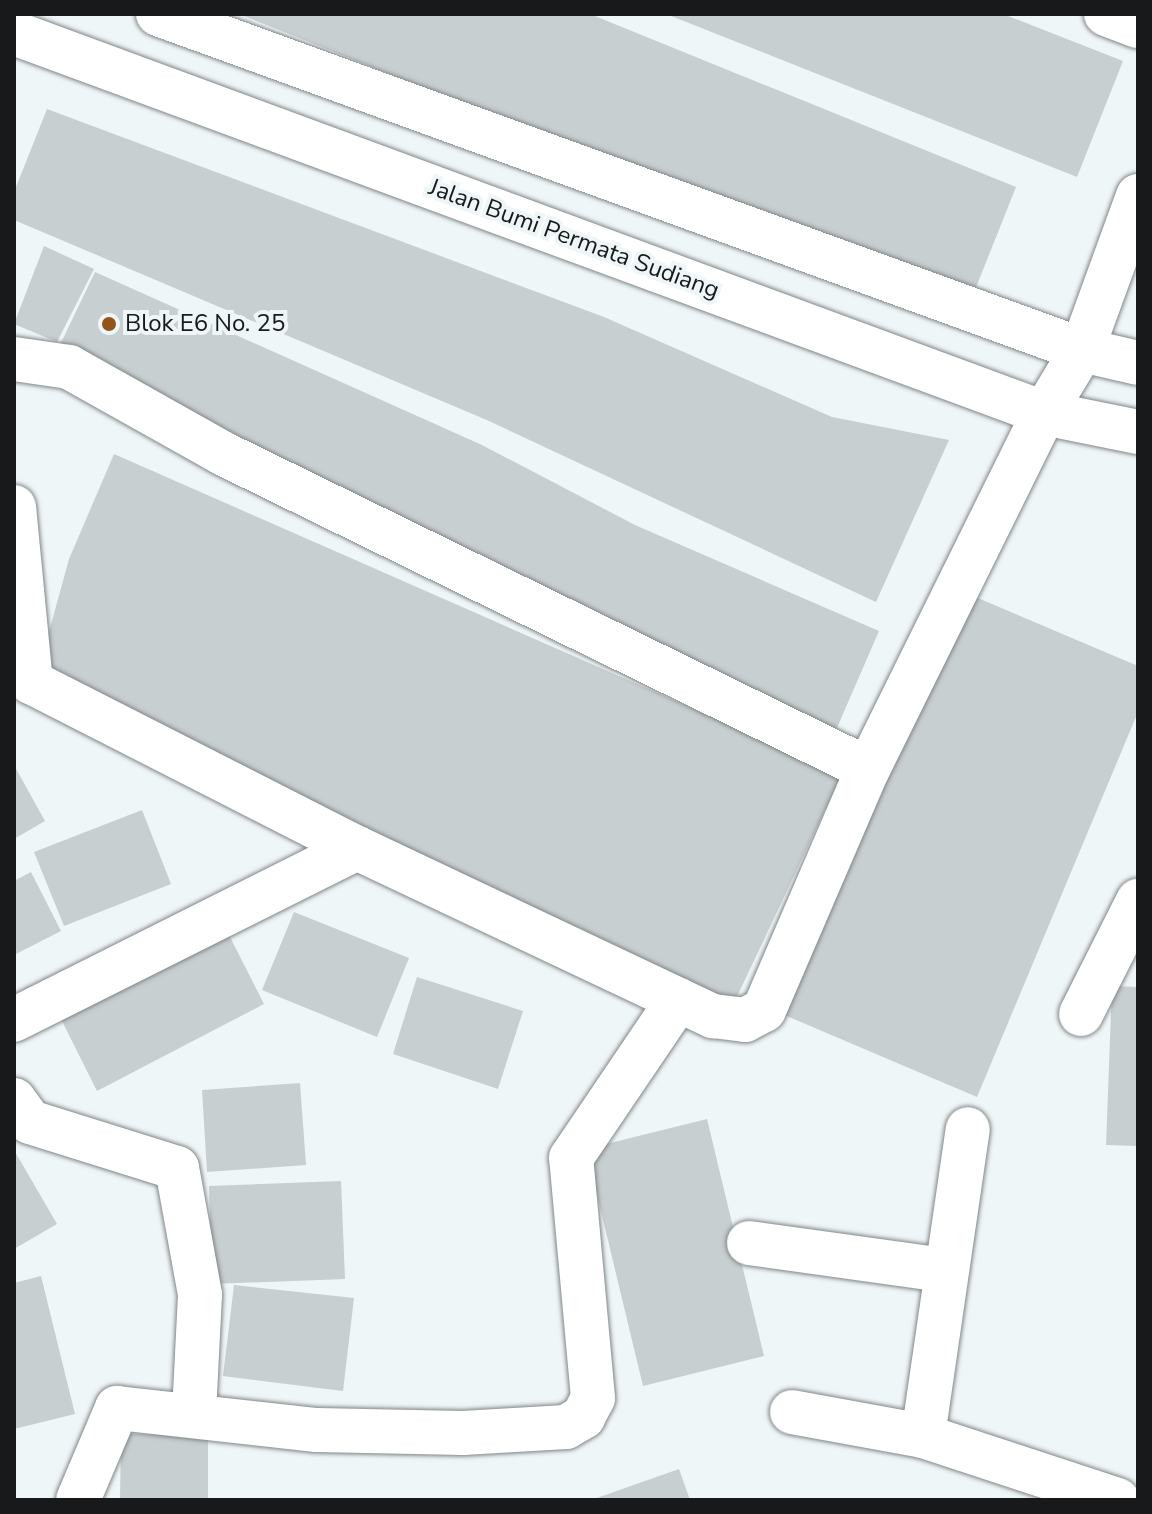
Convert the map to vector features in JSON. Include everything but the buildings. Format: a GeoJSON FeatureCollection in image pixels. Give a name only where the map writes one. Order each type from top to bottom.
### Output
{"type":"FeatureCollection","features":[{"type":"Feature","properties":{"kind":"street"},"geometry":{"type":"LineString","coordinates":[[158,14],[1082,350],[1138,363]]}},
{"type":"Feature","properties":{"kind":"street"},"geometry":{"type":"LineString","coordinates":[[1106,14],[1138,26]]}},
{"type":"Feature","properties":{"kind":"street","name":"Jalan Bumi Permata Sudiang"},"geometry":{"type":"LineString","coordinates":[[14,33],[1044,413],[1138,432]]}},
{"type":"Feature","properties":{"kind":"street"},"geometry":{"type":"LineString","coordinates":[[14,507],[22,686],[678,1000],[727,1019],[745,1020],[764,1010],[868,769],[1044,413],[1082,350],[1138,196]]}},
{"type":"Feature","properties":{"kind":"street"},"geometry":{"type":"LineString","coordinates":[[14,359],[69,367],[222,453],[868,769]]}},
{"type":"Feature","properties":{"kind":"street"},"geometry":{"type":"LineString","coordinates":[[14,1020],[357,848]]}},
{"type":"Feature","properties":{"kind":"street"},"geometry":{"type":"LineString","coordinates":[[1081,1014],[1138,901]]}},
{"type":"Feature","properties":{"kind":"street"},"geometry":{"type":"LineString","coordinates":[[78,1500],[117,1408],[317,1430],[463,1433],[566,1427],[583,1417],[593,1398],[571,1158],[678,1000]]}},
{"type":"Feature","properties":{"kind":"street"},"geometry":{"type":"LineString","coordinates":[[14,1100],[30,1122],[177,1168],[200,1295],[194,1415]]}},
{"type":"Feature","properties":{"kind":"street"},"geometry":{"type":"LineString","coordinates":[[923,1436],[944,1270],[968,1129]]}},
{"type":"Feature","properties":{"kind":"street"},"geometry":{"type":"LineString","coordinates":[[749,1243],[944,1270]]}},
{"type":"Feature","properties":{"kind":"street"},"geometry":{"type":"LineString","coordinates":[[792,1412],[923,1436],[1118,1500]]}},
{"type":"Feature","properties":{"kind":"place","name":"Blok E6 No. 25"},"geometry":{"type":"Point","coordinates":[109,324]}}]}
